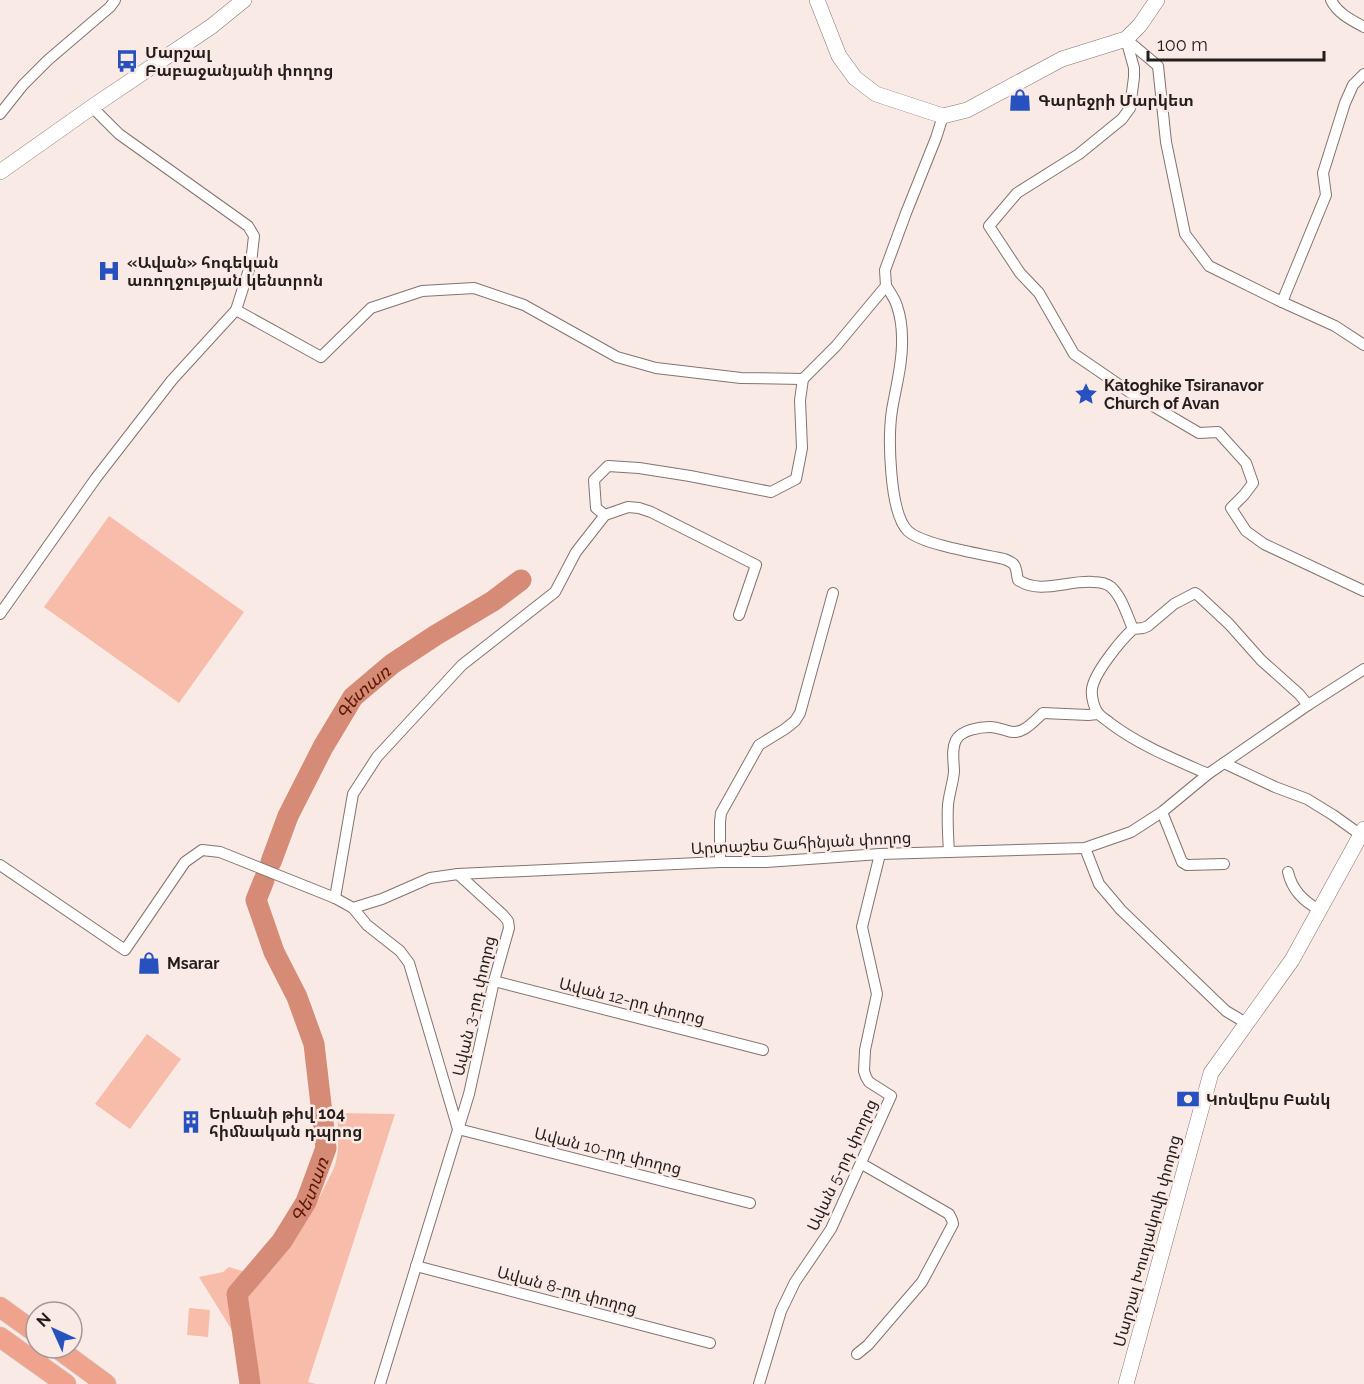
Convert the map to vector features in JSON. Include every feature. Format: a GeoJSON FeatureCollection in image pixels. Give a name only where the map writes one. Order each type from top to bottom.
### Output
{"type":"FeatureCollection","features":[{"type":"Feature","properties":{"kind":"highway"},"geometry":{"type":"LineString","coordinates":[[0,1307],[24,1324]]}},
{"type":"Feature","properties":{"kind":"highway"},"geometry":{"type":"LineString","coordinates":[[0,1337],[63,1383]]}},
{"type":"Feature","properties":{"kind":"highway"},"geometry":{"type":"LineString","coordinates":[[74,1360],[106,1384]]}},
{"type":"Feature","properties":{"kind":"street"},"geometry":{"type":"LineString","coordinates":[[0,114],[23,85],[48,60],[110,7],[115,0]]}},
{"type":"Feature","properties":{"kind":"street"},"geometry":{"type":"LineString","coordinates":[[0,172],[212,26],[244,0]]}},
{"type":"Feature","properties":{"kind":"street"},"geometry":{"type":"LineString","coordinates":[[817,0],[839,56],[855,78],[876,94],[943,116],[967,110],[1062,58],[1126,39],[1140,25],[1157,0]]}},
{"type":"Feature","properties":{"kind":"street"},"geometry":{"type":"LineString","coordinates":[[1330,0],[1340,12],[1364,27]]}},
{"type":"Feature","properties":{"kind":"street"},"geometry":{"type":"LineString","coordinates":[[1126,39],[1158,66],[1167,150],[1185,234],[1209,266],[1335,326],[1364,345]]}},
{"type":"Feature","properties":{"kind":"street"},"geometry":{"type":"LineString","coordinates":[[1126,39],[1134,68],[1130,108],[1126,114],[1079,154],[1017,193],[989,226],[1020,273],[1039,293],[1074,354],[1131,393],[1198,433],[1218,432],[1246,463],[1252,483],[1232,508],[1246,531],[1264,544],[1364,591]]}},
{"type":"Feature","properties":{"kind":"street"},"geometry":{"type":"LineString","coordinates":[[1282,302],[1326,195],[1323,173],[1345,103],[1353,85],[1364,74]]}},
{"type":"Feature","properties":{"kind":"street"},"geometry":{"type":"LineString","coordinates":[[0,614],[110,460],[172,380],[236,310],[251,263],[254,236],[248,226],[119,134],[92,107]]}},
{"type":"Feature","properties":{"kind":"street"},"geometry":{"type":"LineString","coordinates":[[943,116],[885,270],[886,286],[897,305],[903,337],[890,434],[892,486],[899,517],[909,532],[920,537],[945,546],[1011,561],[1015,565],[1018,580],[1030,585],[1050,587],[1081,581],[1110,586],[1122,602],[1133,629]]}},
{"type":"Feature","properties":{"kind":"street"},"geometry":{"type":"LineString","coordinates":[[605,515],[596,508],[594,480],[608,466],[649,470],[771,492],[796,479],[802,448],[800,400],[803,379],[836,346],[886,286]]}},
{"type":"Feature","properties":{"kind":"street"},"geometry":{"type":"LineString","coordinates":[[236,310],[321,357],[371,308],[422,291],[474,288],[524,304],[617,357],[656,368],[741,378],[803,379]]}},
{"type":"Feature","properties":{"kind":"street"},"geometry":{"type":"LineString","coordinates":[[335,898],[353,794],[377,757],[462,665],[555,592],[576,552],[605,515],[628,507],[639,508],[756,565],[739,615]]}},
{"type":"Feature","properties":{"kind":"street"},"geometry":{"type":"LineString","coordinates":[[720,862],[721,813],[759,745],[785,729],[795,721],[800,713],[833,593]]}},
{"type":"Feature","properties":{"kind":"street"},"geometry":{"type":"LineString","coordinates":[[1208,774],[1148,747],[1120,731],[1098,714],[1091,690],[1094,681],[1108,658],[1133,629],[1148,626],[1180,600],[1195,593],[1229,624],[1261,660],[1308,705]]}},
{"type":"Feature","properties":{"kind":"street","name":"Արտաշես Շահինյան փողոց"},"geometry":{"type":"LineString","coordinates":[[354,908],[430,879],[458,874],[766,862],[880,854],[1085,848],[1131,832],[1162,812],[1208,774],[1364,669]]}},
{"type":"Feature","properties":{"kind":"street"},"geometry":{"type":"LineString","coordinates":[[949,852],[948,806],[954,773],[953,747],[959,735],[992,727],[1017,733],[1042,713],[1088,716],[1098,714]]}},
{"type":"Feature","properties":{"kind":"street"},"geometry":{"type":"LineString","coordinates":[[1224,763],[1307,799],[1354,830],[1363,831]]}},
{"type":"Feature","properties":{"kind":"street"},"geometry":{"type":"LineString","coordinates":[[1162,812],[1182,862],[1187,865],[1224,864]]}},
{"type":"Feature","properties":{"kind":"street","name":"Մարշալ Խուդյակովի փողոց"},"geometry":{"type":"LineString","coordinates":[[1126,1384],[1211,1073],[1292,960],[1314,907],[1363,831]]}},
{"type":"Feature","properties":{"kind":"street"},"geometry":{"type":"LineString","coordinates":[[1085,848],[1100,884],[1121,910],[1226,1011],[1246,1023]]}},
{"type":"Feature","properties":{"kind":"street"},"geometry":{"type":"LineString","coordinates":[[0,865],[125,950],[185,862],[202,850],[220,852],[335,898],[354,908]]}},
{"type":"Feature","properties":{"kind":"street","name":"Ավան 5-րդ փողոց"},"geometry":{"type":"LineString","coordinates":[[759,1384],[781,1311],[795,1282],[831,1229],[891,1096],[869,1082],[864,1071],[865,1050],[878,994],[862,927],[880,854]]}},
{"type":"Feature","properties":{"kind":"street"},"geometry":{"type":"LineString","coordinates":[[1288,872],[1294,888],[1314,907]]}},
{"type":"Feature","properties":{"kind":"street","name":"Ավան 3-րդ փողոց"},"geometry":{"type":"LineString","coordinates":[[380,1384],[469,1094],[508,928],[508,921],[503,915],[458,874]]}},
{"type":"Feature","properties":{"kind":"street","name":"Ավան 3-րդ փողոց"},"geometry":{"type":"LineString","coordinates":[[354,908],[367,925],[400,951],[410,963],[458,1129]]}},
{"type":"Feature","properties":{"kind":"street","name":"Ավան 12-րդ փողոց"},"geometry":{"type":"LineString","coordinates":[[495,981],[763,1050]]}},
{"type":"Feature","properties":{"kind":"street","name":"Ավան 10-րդ փողոց"},"geometry":{"type":"LineString","coordinates":[[458,1129],[750,1203]]}},
{"type":"Feature","properties":{"kind":"street"},"geometry":{"type":"LineString","coordinates":[[857,1354],[868,1345],[922,1282],[953,1224],[948,1214],[862,1164]]}},
{"type":"Feature","properties":{"kind":"street","name":"Ավան 8-րդ փողոց"},"geometry":{"type":"LineString","coordinates":[[416,1266],[710,1342]]}},
{"type":"Feature","properties":{"kind":"street"},"geometry":{"type":"LineString","coordinates":[[63,1383],[77,1362]]}},
{"type":"Feature","properties":{"kind":"shaded area"},"geometry":{"type":"Polygon","coordinates":[[[109,516],[244,612],[179,703],[44,607],[109,516]]]}},
{"type":"Feature","properties":{"kind":"shaded area"},"geometry":{"type":"Polygon","coordinates":[[[147,1034],[181,1059],[130,1129],[95,1104],[147,1034]]]}},
{"type":"Feature","properties":{"kind":"shaded area"},"geometry":{"type":"Polygon","coordinates":[[[337,1113],[395,1114],[308,1382],[316,1384],[244,1384],[238,1340],[199,1277],[223,1272],[229,1267],[258,1276],[288,1246],[312,1211],[334,1168],[338,1146],[337,1113]]]}},
{"type":"Feature","properties":{"kind":"shaded area"},"geometry":{"type":"Polygon","coordinates":[[[189,1308],[210,1310],[208,1337],[187,1335],[189,1308]]]}},
{"type":"Feature","properties":{"kind":"waterway","name":"Գետառ"},"geometry":{"type":"LineString","coordinates":[[271,862],[288,816],[323,747],[353,697],[392,664],[493,601],[521,580]]}},
{"type":"Feature","properties":{"kind":"waterway","name":"Գետառ"},"geometry":{"type":"LineString","coordinates":[[250,1384],[237,1294],[282,1241],[306,1202],[326,1148],[314,1044],[297,997],[274,952],[256,900],[264,880]]}},
{"type":"Feature","properties":{"kind":"place","name":"Մարշալ Բաբաջանյանի փողոց"},"geometry":{"type":"Point","coordinates":[127,61]}},
{"type":"Feature","properties":{"kind":"place","name":"Գարեջրի Մարկետ"},"geometry":{"type":"Point","coordinates":[1020,100]}},
{"type":"Feature","properties":{"kind":"place","name":"«Ավան» հոգեկան առողջության կենտրոն"},"geometry":{"type":"Point","coordinates":[109,271]}},
{"type":"Feature","properties":{"kind":"place","name":"Katoghike Tsiranavor Church of Avan"},"geometry":{"type":"Point","coordinates":[1086,394]}},
{"type":"Feature","properties":{"kind":"place","name":"Msarar"},"geometry":{"type":"Point","coordinates":[149,963]}},
{"type":"Feature","properties":{"kind":"place","name":"Կոնվերս Բանկ"},"geometry":{"type":"Point","coordinates":[1188,1099]}},
{"type":"Feature","properties":{"kind":"place","name":"Երևանի թիվ 104 հիմնական դպրոց"},"geometry":{"type":"Point","coordinates":[191,1122]}}]}
